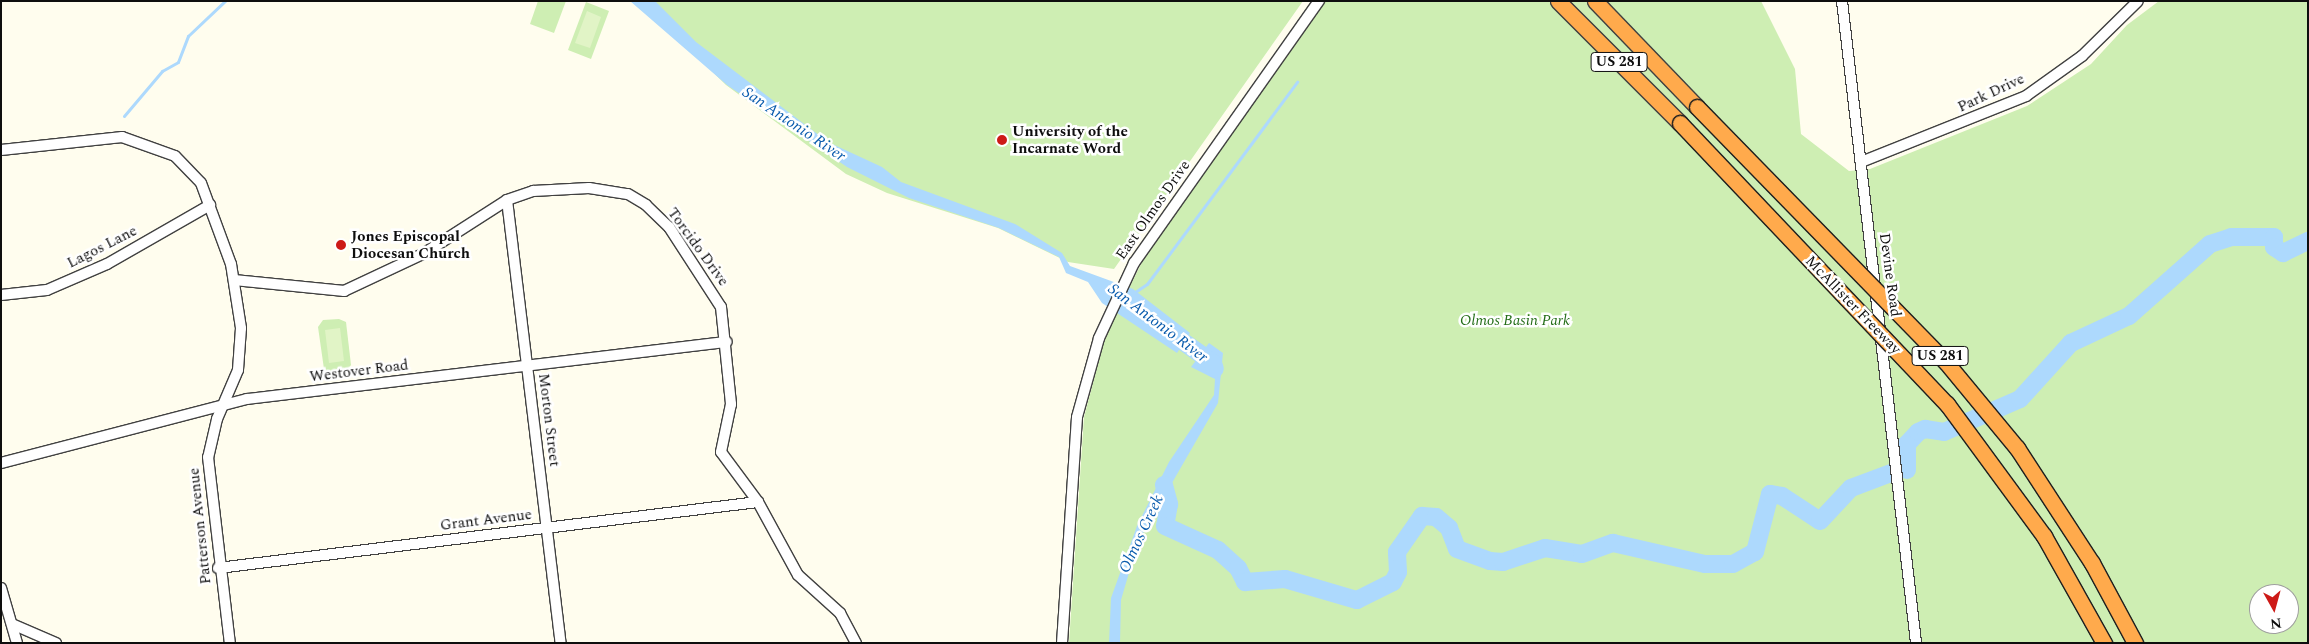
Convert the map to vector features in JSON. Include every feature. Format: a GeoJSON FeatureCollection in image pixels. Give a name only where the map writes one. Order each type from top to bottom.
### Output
{"type":"FeatureCollection","features":[{"type":"Feature","properties":{"kind":"highway","name":"McAllister Freeway"},"geometry":{"type":"LineString","coordinates":[[1558,1],[1947,404],[2044,536],[2104,643]]}},
{"type":"Feature","properties":{"kind":"highway","name":"McAllister Freeway"},"geometry":{"type":"LineString","coordinates":[[1596,1],[1945,361],[2017,448],[2053,499],[2135,643]]}},
{"type":"Feature","properties":{"kind":"street","name":"East Olmos Drive"},"geometry":{"type":"LineString","coordinates":[[1062,643],[1077,417],[1092,357],[1134,263],[1319,1]]}},
{"type":"Feature","properties":{"kind":"street","name":"Devine Road"},"geometry":{"type":"LineString","coordinates":[[1842,1],[1916,643]]}},
{"type":"Feature","properties":{"kind":"street","name":"Park Drive"},"geometry":{"type":"LineString","coordinates":[[1861,162],[2026,96],[2082,56],[2138,1]]}},
{"type":"Feature","properties":{"kind":"street","name":"Patterson Avenue"},"geometry":{"type":"LineString","coordinates":[[1,150],[105,136],[140,142],[175,156],[201,184],[210,205],[234,280],[241,339],[238,370],[224,404],[208,457],[218,568],[230,643]]}},
{"type":"Feature","properties":{"kind":"street","name":"Torcido Drive"},"geometry":{"type":"LineString","coordinates":[[234,280],[344,291],[423,254],[507,200],[533,191],[589,188],[628,194],[646,205],[669,227],[711,286],[721,307],[727,342],[731,404],[719,444],[758,502],[798,575],[840,613],[856,643]]}},
{"type":"Feature","properties":{"kind":"street","name":"Morton Street"},"geometry":{"type":"LineString","coordinates":[[507,200],[561,643]]}},
{"type":"Feature","properties":{"kind":"street","name":"Lagos Lane"},"geometry":{"type":"LineString","coordinates":[[1,295],[28,295],[64,283],[107,264],[210,205]]}},
{"type":"Feature","properties":{"kind":"street","name":"Westover Road"},"geometry":{"type":"LineString","coordinates":[[1,464],[224,404],[727,342]]}},
{"type":"Feature","properties":{"kind":"street","name":"Grant Avenue"},"geometry":{"type":"LineString","coordinates":[[218,568],[758,502]]}},
{"type":"Feature","properties":{"kind":"street"},"geometry":{"type":"LineString","coordinates":[[1,588],[18,643]]}},
{"type":"Feature","properties":{"kind":"street"},"geometry":{"type":"LineString","coordinates":[[12,624],[56,643]]}},
{"type":"Feature","properties":{"kind":"green space"},"geometry":{"type":"Polygon","coordinates":[[[538,1],[566,1],[554,33],[530,24],[538,1]]]}},
{"type":"Feature","properties":{"kind":"green space","name":"University of the Incarnate Word"},"geometry":{"type":"Polygon","coordinates":[[[640,1],[1303,1],[1114,269],[1068,262],[998,228],[887,193],[846,174],[726,85],[640,1]]]}},
{"type":"Feature","properties":{"kind":"green space","name":"Olmos Basin Park"},"geometry":{"type":"Polygon","coordinates":[[[1325,1],[1761,1],[1795,69],[1801,134],[1849,171],[1870,169],[2027,106],[2091,64],[2127,25],[2159,1],[2308,1],[2308,643],[1069,643],[1084,417],[1106,334],[1143,260],[1325,1]]]}},
{"type":"Feature","properties":{"kind":"green space"},"geometry":{"type":"Polygon","coordinates":[[[586,2],[609,11],[591,59],[568,50],[586,2]]]}},
{"type":"Feature","properties":{"kind":"green space"},"geometry":{"type":"Polygon","coordinates":[[[587,11],[601,17],[590,48],[575,43],[587,11]]]}},
{"type":"Feature","properties":{"kind":"green space"},"geometry":{"type":"Polygon","coordinates":[[[339,319],[346,322],[351,365],[346,371],[330,373],[324,369],[318,327],[323,320],[339,319]]]}},
{"type":"Feature","properties":{"kind":"green space"},"geometry":{"type":"Polygon","coordinates":[[[340,328],[344,361],[329,363],[325,330],[340,328]]]}},
{"type":"Feature","properties":{"kind":"water"},"geometry":{"type":"Polygon","coordinates":[[[630,1],[655,1],[696,42],[828,142],[882,167],[901,182],[1015,224],[1062,253],[1070,266],[1133,289],[1190,333],[1177,353],[1102,303],[1088,282],[1066,273],[1059,257],[999,228],[909,198],[847,167],[727,85],[630,1]]]}},
{"type":"Feature","properties":{"kind":"water","name":"Olmos Creek"},"geometry":{"type":"Polygon","coordinates":[[[1209,343],[1223,353],[1218,403],[1138,542],[1121,600],[1120,643],[1109,643],[1111,598],[1137,526],[1169,462],[1214,395],[1215,379],[1191,367],[1209,343]]]}},
{"type":"Feature","properties":{"kind":"waterway"},"geometry":{"type":"LineString","coordinates":[[124,116],[162,71],[178,62],[188,36],[225,1]]}},
{"type":"Feature","properties":{"kind":"waterway"},"geometry":{"type":"LineString","coordinates":[[1132,294],[1147,284],[1297,82]]}},
{"type":"Feature","properties":{"kind":"waterway","name":"San Antonio River"},"geometry":{"type":"LineString","coordinates":[[1907,470],[1907,444],[1918,432],[1925,429],[1944,432],[2020,399],[2071,343],[2129,316],[2210,244],[2231,237],[2274,237],[2274,247],[2283,253],[2308,241]]}},
{"type":"Feature","properties":{"kind":"waterway","name":"San Antonio River"},"geometry":{"type":"LineString","coordinates":[[1164,328],[1213,363],[1215,369]]}},
{"type":"Feature","properties":{"kind":"waterway","name":"San Antonio River"},"geometry":{"type":"LineString","coordinates":[[1164,485],[1169,504],[1165,526],[1218,550],[1238,568],[1245,582],[1285,579],[1357,600],[1393,582],[1398,572],[1397,552],[1422,516],[1436,517],[1449,528],[1457,549],[1490,561],[1503,562],[1545,548],[1582,554],[1613,543],[1705,564],[1733,564],[1755,552],[1770,494],[1782,496],[1820,521],[1851,488],[1891,473]]}},
{"type":"Feature","properties":{"kind":"place","name":"University of the Incarnate Word"},"geometry":{"type":"Point","coordinates":[1002,140]}},
{"type":"Feature","properties":{"kind":"place","name":"Jones Episcopal Diocesan Church"},"geometry":{"type":"Point","coordinates":[341,245]}}]}
